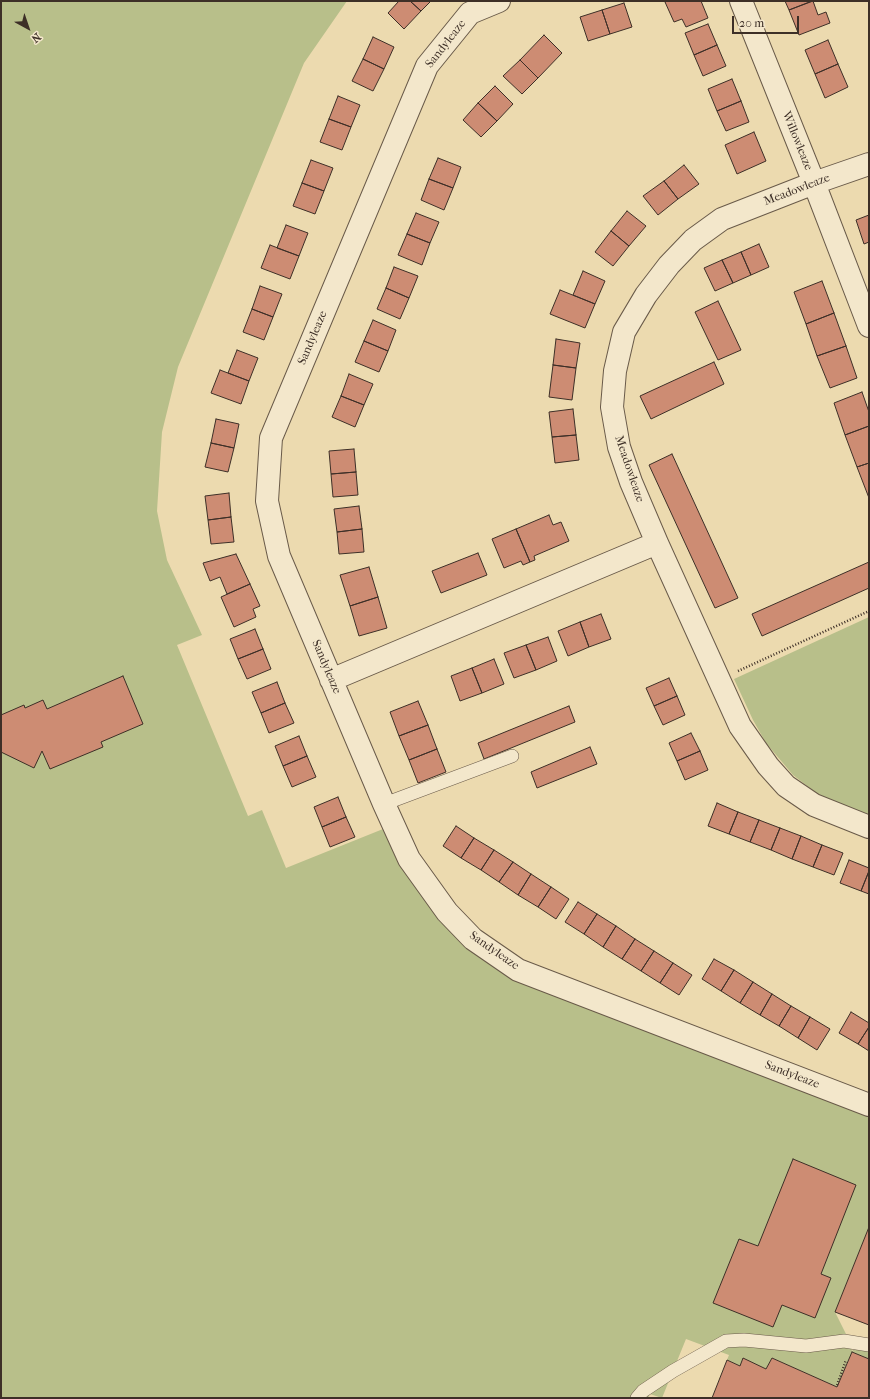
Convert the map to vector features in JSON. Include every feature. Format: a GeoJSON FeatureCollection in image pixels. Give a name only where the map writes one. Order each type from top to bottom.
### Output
{"type":"FeatureCollection","features":[{"type":"Feature","properties":{"kind":"street","name":"Sandyleaze"},"geometry":{"type":"LineString","coordinates":[[499,1],[470,13],[427,66],[271,438],[267,501],[279,556],[384,804],[409,859],[447,912],[472,939],[518,970],[869,1105]]}},
{"type":"Feature","properties":{"kind":"street","name":"Willowleaze"},"geometry":{"type":"LineString","coordinates":[[741,1],[814,182],[869,326]]}},
{"type":"Feature","properties":{"kind":"street","name":"Meadowleaze"},"geometry":{"type":"LineString","coordinates":[[869,164],[814,182],[722,219],[693,240],[669,264],[646,295],[624,332],[615,371],[612,407],[619,447],[631,482],[740,726],[768,766],[786,786],[814,805],[869,827]]}},
{"type":"Feature","properties":{"kind":"street"},"geometry":{"type":"LineString","coordinates":[[331,680],[657,543]]}},
{"type":"Feature","properties":{"kind":"lane"},"geometry":{"type":"LineString","coordinates":[[384,804],[512,756]]}},
{"type":"Feature","properties":{"kind":"lane"},"geometry":{"type":"LineString","coordinates":[[637,1398],[643,1391],[673,1371],[726,1341],[744,1340],[806,1346],[844,1341],[869,1345]]}},
{"type":"Feature","properties":{"kind":"path"},"geometry":{"type":"LineString","coordinates":[[719,680],[869,611]]}},
{"type":"Feature","properties":{"kind":"green space"},"geometry":{"type":"Polygon","coordinates":[[[1,1],[347,1],[304,63],[178,367],[162,432],[157,511],[167,560],[202,635],[177,645],[248,816],[262,810],[286,868],[393,825],[409,859],[518,970],[869,1105],[869,1227],[835,1312],[849,1340],[852,1351],[861,1343],[869,1345],[869,1359],[852,1352],[837,1387],[772,1358],[766,1369],[743,1359],[740,1366],[727,1360],[729,1355],[686,1339],[662,1398],[650,1394],[648,1398],[1,1398],[1,1]]]}},
{"type":"Feature","properties":{"kind":"green space"},"geometry":{"type":"Polygon","coordinates":[[[869,617],[869,816],[820,796],[793,775],[766,743],[753,720],[734,679],[869,617]]]}},
{"type":"Feature","properties":{"kind":"building"},"geometry":{"type":"Polygon","coordinates":[[[399,1],[410,1],[421,11],[404,29],[388,13],[399,1]]]}},
{"type":"Feature","properties":{"kind":"building"},"geometry":{"type":"Polygon","coordinates":[[[410,1],[431,1],[421,11],[410,1]]]}},
{"type":"Feature","properties":{"kind":"building"},"geometry":{"type":"Polygon","coordinates":[[[701,1],[708,18],[686,27],[682,19],[674,22],[665,2],[701,1]]]}},
{"type":"Feature","properties":{"kind":"building"},"geometry":{"type":"Polygon","coordinates":[[[785,1],[812,1],[789,10],[785,1]]]}},
{"type":"Feature","properties":{"kind":"building"},"geometry":{"type":"Polygon","coordinates":[[[813,1],[818,15],[826,12],[830,23],[799,35],[789,10],[813,1]]]}},
{"type":"Feature","properties":{"kind":"building"},"geometry":{"type":"Polygon","coordinates":[[[624,3],[632,27],[610,34],[602,10],[624,3]]]}},
{"type":"Feature","properties":{"kind":"building"},"geometry":{"type":"Polygon","coordinates":[[[602,10],[610,34],[588,41],[580,17],[602,10]]]}},
{"type":"Feature","properties":{"kind":"building"},"geometry":{"type":"Polygon","coordinates":[[[708,24],[717,45],[694,55],[685,33],[708,24]]]}},
{"type":"Feature","properties":{"kind":"building"},"geometry":{"type":"Polygon","coordinates":[[[544,35],[562,53],[538,78],[520,60],[544,35]]]}},
{"type":"Feature","properties":{"kind":"building"},"geometry":{"type":"Polygon","coordinates":[[[373,37],[394,47],[384,69],[363,59],[373,37]]]}},
{"type":"Feature","properties":{"kind":"building"},"geometry":{"type":"Polygon","coordinates":[[[828,40],[838,64],[815,74],[805,50],[828,40]]]}},
{"type":"Feature","properties":{"kind":"building"},"geometry":{"type":"Polygon","coordinates":[[[717,45],[726,66],[703,76],[694,55],[717,45]]]}},
{"type":"Feature","properties":{"kind":"building"},"geometry":{"type":"Polygon","coordinates":[[[363,59],[384,69],[373,91],[352,81],[363,59]]]}},
{"type":"Feature","properties":{"kind":"building"},"geometry":{"type":"Polygon","coordinates":[[[520,60],[538,78],[522,94],[503,76],[520,60]]]}},
{"type":"Feature","properties":{"kind":"building"},"geometry":{"type":"Polygon","coordinates":[[[838,64],[848,87],[825,98],[815,74],[838,64]]]}},
{"type":"Feature","properties":{"kind":"building"},"geometry":{"type":"Polygon","coordinates":[[[732,79],[741,101],[717,111],[708,89],[732,79]]]}},
{"type":"Feature","properties":{"kind":"building"},"geometry":{"type":"Polygon","coordinates":[[[495,86],[513,104],[497,121],[478,103],[495,86]]]}},
{"type":"Feature","properties":{"kind":"building"},"geometry":{"type":"Polygon","coordinates":[[[338,96],[360,105],[351,127],[329,119],[338,96]]]}},
{"type":"Feature","properties":{"kind":"building"},"geometry":{"type":"Polygon","coordinates":[[[741,101],[749,122],[726,131],[717,111],[741,101]]]}},
{"type":"Feature","properties":{"kind":"building"},"geometry":{"type":"Polygon","coordinates":[[[478,103],[497,121],[481,137],[463,120],[478,103]]]}},
{"type":"Feature","properties":{"kind":"building"},"geometry":{"type":"Polygon","coordinates":[[[329,119],[351,127],[342,150],[320,142],[329,119]]]}},
{"type":"Feature","properties":{"kind":"building"},"geometry":{"type":"Polygon","coordinates":[[[754,132],[766,161],[737,174],[725,145],[754,132]]]}},
{"type":"Feature","properties":{"kind":"building"},"geometry":{"type":"Polygon","coordinates":[[[438,158],[461,167],[453,188],[429,179],[438,158]]]}},
{"type":"Feature","properties":{"kind":"building"},"geometry":{"type":"Polygon","coordinates":[[[311,160],[333,168],[324,191],[302,183],[311,160]]]}},
{"type":"Feature","properties":{"kind":"building"},"geometry":{"type":"Polygon","coordinates":[[[684,165],[699,184],[678,199],[664,181],[684,165]]]}},
{"type":"Feature","properties":{"kind":"building"},"geometry":{"type":"Polygon","coordinates":[[[429,179],[453,188],[444,210],[421,200],[429,179]]]}},
{"type":"Feature","properties":{"kind":"building"},"geometry":{"type":"Polygon","coordinates":[[[664,181],[678,199],[658,215],[643,196],[664,181]]]}},
{"type":"Feature","properties":{"kind":"building"},"geometry":{"type":"Polygon","coordinates":[[[302,183],[324,191],[315,214],[293,206],[302,183]]]}},
{"type":"Feature","properties":{"kind":"building"},"geometry":{"type":"Polygon","coordinates":[[[627,211],[646,226],[629,246],[611,231],[627,211]]]}},
{"type":"Feature","properties":{"kind":"building"},"geometry":{"type":"Polygon","coordinates":[[[416,213],[439,222],[430,243],[407,234],[416,213]]]}},
{"type":"Feature","properties":{"kind":"building"},"geometry":{"type":"Polygon","coordinates":[[[869,215],[869,242],[864,244],[856,220],[869,215]]]}},
{"type":"Feature","properties":{"kind":"building"},"geometry":{"type":"Polygon","coordinates":[[[286,225],[308,233],[299,256],[277,248],[286,225]]]}},
{"type":"Feature","properties":{"kind":"building"},"geometry":{"type":"Polygon","coordinates":[[[611,231],[629,246],[613,266],[595,252],[611,231]]]}},
{"type":"Feature","properties":{"kind":"building"},"geometry":{"type":"Polygon","coordinates":[[[407,234],[430,243],[422,265],[398,255],[407,234]]]}},
{"type":"Feature","properties":{"kind":"building"},"geometry":{"type":"Polygon","coordinates":[[[759,244],[769,267],[751,275],[741,252],[759,244]]]}},
{"type":"Feature","properties":{"kind":"building"},"geometry":{"type":"Polygon","coordinates":[[[270,245],[299,256],[290,279],[261,268],[270,245]]]}},
{"type":"Feature","properties":{"kind":"building"},"geometry":{"type":"Polygon","coordinates":[[[741,252],[751,275],[733,283],[722,260],[741,252]]]}},
{"type":"Feature","properties":{"kind":"building"},"geometry":{"type":"Polygon","coordinates":[[[722,260],[733,283],[715,291],[704,268],[722,260]]]}},
{"type":"Feature","properties":{"kind":"building"},"geometry":{"type":"Polygon","coordinates":[[[394,267],[418,276],[409,298],[386,288],[394,267]]]}},
{"type":"Feature","properties":{"kind":"building"},"geometry":{"type":"Polygon","coordinates":[[[583,271],[605,281],[595,304],[573,295],[583,271]]]}},
{"type":"Feature","properties":{"kind":"building"},"geometry":{"type":"Polygon","coordinates":[[[822,281],[834,313],[806,324],[794,292],[822,281]]]}},
{"type":"Feature","properties":{"kind":"building"},"geometry":{"type":"Polygon","coordinates":[[[260,286],[282,294],[273,317],[252,309],[260,286]]]}},
{"type":"Feature","properties":{"kind":"building"},"geometry":{"type":"Polygon","coordinates":[[[386,288],[409,298],[400,319],[377,309],[386,288]]]}},
{"type":"Feature","properties":{"kind":"building"},"geometry":{"type":"Polygon","coordinates":[[[560,290],[595,304],[585,328],[550,314],[560,290]]]}},
{"type":"Feature","properties":{"kind":"building"},"geometry":{"type":"Polygon","coordinates":[[[718,301],[741,350],[718,360],[695,312],[718,301]]]}},
{"type":"Feature","properties":{"kind":"building"},"geometry":{"type":"Polygon","coordinates":[[[252,309],[273,317],[264,340],[243,332],[252,309]]]}},
{"type":"Feature","properties":{"kind":"building"},"geometry":{"type":"Polygon","coordinates":[[[834,313],[846,346],[817,356],[806,324],[834,313]]]}},
{"type":"Feature","properties":{"kind":"building"},"geometry":{"type":"Polygon","coordinates":[[[373,320],[396,330],[388,351],[364,341],[373,320]]]}},
{"type":"Feature","properties":{"kind":"building"},"geometry":{"type":"Polygon","coordinates":[[[556,339],[580,343],[576,368],[553,365],[556,339]]]}},
{"type":"Feature","properties":{"kind":"building"},"geometry":{"type":"Polygon","coordinates":[[[364,341],[388,351],[379,372],[355,362],[364,341]]]}},
{"type":"Feature","properties":{"kind":"building"},"geometry":{"type":"Polygon","coordinates":[[[846,346],[857,378],[830,388],[817,356],[846,346]]]}},
{"type":"Feature","properties":{"kind":"building"},"geometry":{"type":"Polygon","coordinates":[[[237,350],[258,358],[249,381],[228,373],[237,350]]]}},
{"type":"Feature","properties":{"kind":"building"},"geometry":{"type":"Polygon","coordinates":[[[714,362],[724,384],[651,419],[640,396],[714,362]]]}},
{"type":"Feature","properties":{"kind":"building"},"geometry":{"type":"Polygon","coordinates":[[[553,365],[576,368],[572,400],[549,397],[553,365]]]}},
{"type":"Feature","properties":{"kind":"building"},"geometry":{"type":"Polygon","coordinates":[[[220,370],[249,381],[241,404],[211,393],[220,370]]]}},
{"type":"Feature","properties":{"kind":"building"},"geometry":{"type":"Polygon","coordinates":[[[349,374],[373,384],[364,405],[341,396],[349,374]]]}},
{"type":"Feature","properties":{"kind":"building"},"geometry":{"type":"Polygon","coordinates":[[[862,392],[869,412],[869,426],[845,435],[834,403],[862,392]]]}},
{"type":"Feature","properties":{"kind":"building"},"geometry":{"type":"Polygon","coordinates":[[[341,396],[364,405],[355,427],[332,417],[341,396]]]}},
{"type":"Feature","properties":{"kind":"building"},"geometry":{"type":"Polygon","coordinates":[[[573,409],[576,435],[552,437],[549,412],[573,409]]]}},
{"type":"Feature","properties":{"kind":"building"},"geometry":{"type":"Polygon","coordinates":[[[216,419],[239,424],[234,448],[211,443],[216,419]]]}},
{"type":"Feature","properties":{"kind":"building"},"geometry":{"type":"Polygon","coordinates":[[[869,426],[869,463],[857,467],[845,435],[869,426]]]}},
{"type":"Feature","properties":{"kind":"building"},"geometry":{"type":"Polygon","coordinates":[[[576,435],[579,460],[555,463],[552,437],[576,435]]]}},
{"type":"Feature","properties":{"kind":"building"},"geometry":{"type":"Polygon","coordinates":[[[211,443],[234,448],[228,472],[205,467],[211,443]]]}},
{"type":"Feature","properties":{"kind":"building"},"geometry":{"type":"Polygon","coordinates":[[[354,449],[356,472],[331,474],[329,451],[354,449]]]}},
{"type":"Feature","properties":{"kind":"building"},"geometry":{"type":"Polygon","coordinates":[[[672,454],[738,598],[715,608],[649,465],[672,454]]]}},
{"type":"Feature","properties":{"kind":"building"},"geometry":{"type":"Polygon","coordinates":[[[869,463],[869,498],[857,467],[869,463]]]}},
{"type":"Feature","properties":{"kind":"building"},"geometry":{"type":"Polygon","coordinates":[[[356,472],[358,495],[333,497],[331,474],[356,472]]]}},
{"type":"Feature","properties":{"kind":"building"},"geometry":{"type":"Polygon","coordinates":[[[229,493],[231,517],[208,520],[205,496],[229,493]]]}},
{"type":"Feature","properties":{"kind":"building"},"geometry":{"type":"Polygon","coordinates":[[[359,506],[362,529],[337,532],[334,509],[359,506]]]}},
{"type":"Feature","properties":{"kind":"building"},"geometry":{"type":"Polygon","coordinates":[[[549,515],[553,525],[561,522],[569,541],[534,556],[535,560],[530,562],[516,529],[549,515]]]}},
{"type":"Feature","properties":{"kind":"building"},"geometry":{"type":"Polygon","coordinates":[[[231,517],[234,542],[211,544],[208,520],[231,517]]]}},
{"type":"Feature","properties":{"kind":"building"},"geometry":{"type":"Polygon","coordinates":[[[362,529],[364,552],[339,554],[337,532],[362,529]]]}},
{"type":"Feature","properties":{"kind":"building"},"geometry":{"type":"Polygon","coordinates":[[[516,529],[530,562],[523,565],[521,561],[504,568],[492,539],[516,529]]]}},
{"type":"Feature","properties":{"kind":"building"},"geometry":{"type":"Polygon","coordinates":[[[478,553],[487,575],[441,593],[432,571],[478,553]]]}},
{"type":"Feature","properties":{"kind":"building"},"geometry":{"type":"Polygon","coordinates":[[[236,554],[250,584],[227,594],[220,577],[210,581],[203,563],[236,554]]]}},
{"type":"Feature","properties":{"kind":"building"},"geometry":{"type":"Polygon","coordinates":[[[869,562],[869,588],[762,636],[752,614],[869,562]]]}},
{"type":"Feature","properties":{"kind":"building"},"geometry":{"type":"Polygon","coordinates":[[[369,567],[378,597],[350,606],[340,575],[369,567]]]}},
{"type":"Feature","properties":{"kind":"building"},"geometry":{"type":"Polygon","coordinates":[[[250,584],[260,606],[253,609],[256,617],[234,627],[221,597],[250,584]]]}},
{"type":"Feature","properties":{"kind":"building"},"geometry":{"type":"Polygon","coordinates":[[[378,597],[387,628],[359,636],[350,606],[378,597]]]}},
{"type":"Feature","properties":{"kind":"building"},"geometry":{"type":"Polygon","coordinates":[[[601,614],[611,639],[589,647],[580,622],[601,614]]]}},
{"type":"Feature","properties":{"kind":"building"},"geometry":{"type":"Polygon","coordinates":[[[580,622],[589,647],[568,656],[558,631],[580,622]]]}},
{"type":"Feature","properties":{"kind":"building"},"geometry":{"type":"Polygon","coordinates":[[[255,629],[263,649],[238,659],[230,639],[255,629]]]}},
{"type":"Feature","properties":{"kind":"building"},"geometry":{"type":"Polygon","coordinates":[[[548,637],[557,661],[536,670],[526,645],[548,637]]]}},
{"type":"Feature","properties":{"kind":"building"},"geometry":{"type":"Polygon","coordinates":[[[526,645],[536,670],[514,678],[504,653],[526,645]]]}},
{"type":"Feature","properties":{"kind":"building"},"geometry":{"type":"Polygon","coordinates":[[[263,649],[271,669],[247,679],[238,659],[263,649]]]}},
{"type":"Feature","properties":{"kind":"building"},"geometry":{"type":"Polygon","coordinates":[[[494,659],[504,684],[482,693],[472,668],[494,659]]]}},
{"type":"Feature","properties":{"kind":"building"},"geometry":{"type":"Polygon","coordinates":[[[472,668],[482,693],[460,701],[451,676],[472,668]]]}},
{"type":"Feature","properties":{"kind":"building"},"geometry":{"type":"Polygon","coordinates":[[[123,676],[143,724],[101,742],[103,747],[50,769],[42,751],[34,768],[1,752],[1,715],[24,705],[25,708],[43,700],[47,709],[123,676]]]}},
{"type":"Feature","properties":{"kind":"building"},"geometry":{"type":"Polygon","coordinates":[[[669,678],[677,696],[654,706],[646,688],[669,678]]]}},
{"type":"Feature","properties":{"kind":"building"},"geometry":{"type":"Polygon","coordinates":[[[277,682],[285,703],[261,713],[252,692],[277,682]]]}},
{"type":"Feature","properties":{"kind":"building"},"geometry":{"type":"Polygon","coordinates":[[[677,696],[685,715],[663,725],[654,706],[677,696]]]}},
{"type":"Feature","properties":{"kind":"building"},"geometry":{"type":"Polygon","coordinates":[[[418,701],[428,725],[399,736],[390,712],[418,701]]]}},
{"type":"Feature","properties":{"kind":"building"},"geometry":{"type":"Polygon","coordinates":[[[285,703],[294,723],[269,733],[261,713],[285,703]]]}},
{"type":"Feature","properties":{"kind":"building"},"geometry":{"type":"Polygon","coordinates":[[[569,706],[575,722],[484,759],[478,743],[569,706]]]}},
{"type":"Feature","properties":{"kind":"building"},"geometry":{"type":"Polygon","coordinates":[[[428,725],[437,749],[409,760],[399,736],[428,725]]]}},
{"type":"Feature","properties":{"kind":"building"},"geometry":{"type":"Polygon","coordinates":[[[691,733],[700,751],[677,761],[669,743],[691,733]]]}},
{"type":"Feature","properties":{"kind":"building"},"geometry":{"type":"Polygon","coordinates":[[[299,736],[307,756],[283,766],[275,746],[299,736]]]}},
{"type":"Feature","properties":{"kind":"building"},"geometry":{"type":"Polygon","coordinates":[[[590,747],[597,764],[537,788],[531,772],[590,747]]]}},
{"type":"Feature","properties":{"kind":"building"},"geometry":{"type":"Polygon","coordinates":[[[437,749],[446,772],[418,783],[409,760],[437,749]]]}},
{"type":"Feature","properties":{"kind":"building"},"geometry":{"type":"Polygon","coordinates":[[[700,751],[708,770],[685,780],[677,761],[700,751]]]}},
{"type":"Feature","properties":{"kind":"building"},"geometry":{"type":"Polygon","coordinates":[[[307,756],[316,777],[292,787],[283,766],[307,756]]]}},
{"type":"Feature","properties":{"kind":"building"},"geometry":{"type":"Polygon","coordinates":[[[338,797],[346,817],[322,827],[314,807],[338,797]]]}},
{"type":"Feature","properties":{"kind":"building"},"geometry":{"type":"Polygon","coordinates":[[[717,803],[738,812],[729,834],[708,826],[717,803]]]}},
{"type":"Feature","properties":{"kind":"building"},"geometry":{"type":"Polygon","coordinates":[[[738,812],[759,820],[750,842],[729,834],[738,812]]]}},
{"type":"Feature","properties":{"kind":"building"},"geometry":{"type":"Polygon","coordinates":[[[346,817],[355,837],[330,847],[322,827],[346,817]]]}},
{"type":"Feature","properties":{"kind":"building"},"geometry":{"type":"Polygon","coordinates":[[[759,820],[780,828],[771,850],[750,842],[759,820]]]}},
{"type":"Feature","properties":{"kind":"building"},"geometry":{"type":"Polygon","coordinates":[[[456,826],[474,838],[461,858],[443,846],[456,826]]]}},
{"type":"Feature","properties":{"kind":"building"},"geometry":{"type":"Polygon","coordinates":[[[780,828],[801,836],[792,859],[771,850],[780,828]]]}},
{"type":"Feature","properties":{"kind":"building"},"geometry":{"type":"Polygon","coordinates":[[[801,836],[822,845],[813,867],[792,859],[801,836]]]}},
{"type":"Feature","properties":{"kind":"building"},"geometry":{"type":"Polygon","coordinates":[[[474,838],[494,850],[481,870],[461,858],[474,838]]]}},
{"type":"Feature","properties":{"kind":"building"},"geometry":{"type":"Polygon","coordinates":[[[822,845],[843,853],[834,875],[813,867],[822,845]]]}},
{"type":"Feature","properties":{"kind":"building"},"geometry":{"type":"Polygon","coordinates":[[[494,850],[513,862],[499,882],[481,870],[494,850]]]}},
{"type":"Feature","properties":{"kind":"building"},"geometry":{"type":"Polygon","coordinates":[[[849,860],[869,868],[861,891],[840,883],[849,860]]]}},
{"type":"Feature","properties":{"kind":"building"},"geometry":{"type":"Polygon","coordinates":[[[513,862],[531,874],[518,895],[499,882],[513,862]]]}},
{"type":"Feature","properties":{"kind":"building"},"geometry":{"type":"Polygon","coordinates":[[[869,871],[869,894],[861,891],[869,871]]]}},
{"type":"Feature","properties":{"kind":"building"},"geometry":{"type":"Polygon","coordinates":[[[531,874],[551,887],[538,907],[518,895],[531,874]]]}},
{"type":"Feature","properties":{"kind":"building"},"geometry":{"type":"Polygon","coordinates":[[[551,887],[569,899],[556,919],[538,907],[551,887]]]}},
{"type":"Feature","properties":{"kind":"building"},"geometry":{"type":"Polygon","coordinates":[[[578,902],[597,914],[584,934],[565,922],[578,902]]]}},
{"type":"Feature","properties":{"kind":"building"},"geometry":{"type":"Polygon","coordinates":[[[597,914],[616,926],[603,947],[584,934],[597,914]]]}},
{"type":"Feature","properties":{"kind":"building"},"geometry":{"type":"Polygon","coordinates":[[[616,926],[635,939],[622,959],[603,947],[616,926]]]}},
{"type":"Feature","properties":{"kind":"building"},"geometry":{"type":"Polygon","coordinates":[[[635,939],[654,951],[641,971],[622,959],[635,939]]]}},
{"type":"Feature","properties":{"kind":"building"},"geometry":{"type":"Polygon","coordinates":[[[654,951],[673,963],[660,983],[641,971],[654,951]]]}},
{"type":"Feature","properties":{"kind":"building"},"geometry":{"type":"Polygon","coordinates":[[[714,959],[734,970],[721,991],[702,979],[714,959]]]}},
{"type":"Feature","properties":{"kind":"building"},"geometry":{"type":"Polygon","coordinates":[[[673,963],[692,975],[679,995],[660,983],[673,963]]]}},
{"type":"Feature","properties":{"kind":"building"},"geometry":{"type":"Polygon","coordinates":[[[734,970],[753,982],[740,1003],[721,991],[734,970]]]}},
{"type":"Feature","properties":{"kind":"building"},"geometry":{"type":"Polygon","coordinates":[[[753,982],[772,994],[760,1015],[740,1003],[753,982]]]}},
{"type":"Feature","properties":{"kind":"building"},"geometry":{"type":"Polygon","coordinates":[[[772,994],[791,1006],[779,1026],[760,1015],[772,994]]]}},
{"type":"Feature","properties":{"kind":"building"},"geometry":{"type":"Polygon","coordinates":[[[791,1006],[810,1017],[798,1038],[779,1026],[791,1006]]]}},
{"type":"Feature","properties":{"kind":"building"},"geometry":{"type":"Polygon","coordinates":[[[851,1012],[869,1023],[869,1027],[858,1044],[839,1033],[851,1012]]]}},
{"type":"Feature","properties":{"kind":"building"},"geometry":{"type":"Polygon","coordinates":[[[810,1017],[830,1029],[817,1050],[798,1038],[810,1017]]]}},
{"type":"Feature","properties":{"kind":"building"},"geometry":{"type":"Polygon","coordinates":[[[869,1027],[869,1051],[858,1044],[869,1027]]]}},
{"type":"Feature","properties":{"kind":"building"},"geometry":{"type":"Polygon","coordinates":[[[793,1159],[856,1185],[821,1274],[831,1278],[815,1318],[782,1305],[773,1327],[713,1303],[739,1239],[758,1246],[793,1159]]]}},
{"type":"Feature","properties":{"kind":"building"},"geometry":{"type":"Polygon","coordinates":[[[869,1227],[869,1325],[835,1312],[869,1227]]]}},
{"type":"Feature","properties":{"kind":"building"},"geometry":{"type":"Polygon","coordinates":[[[852,1352],[869,1359],[869,1398],[712,1398],[727,1360],[740,1366],[743,1358],[766,1369],[772,1358],[837,1387],[852,1352]]]}}]}
